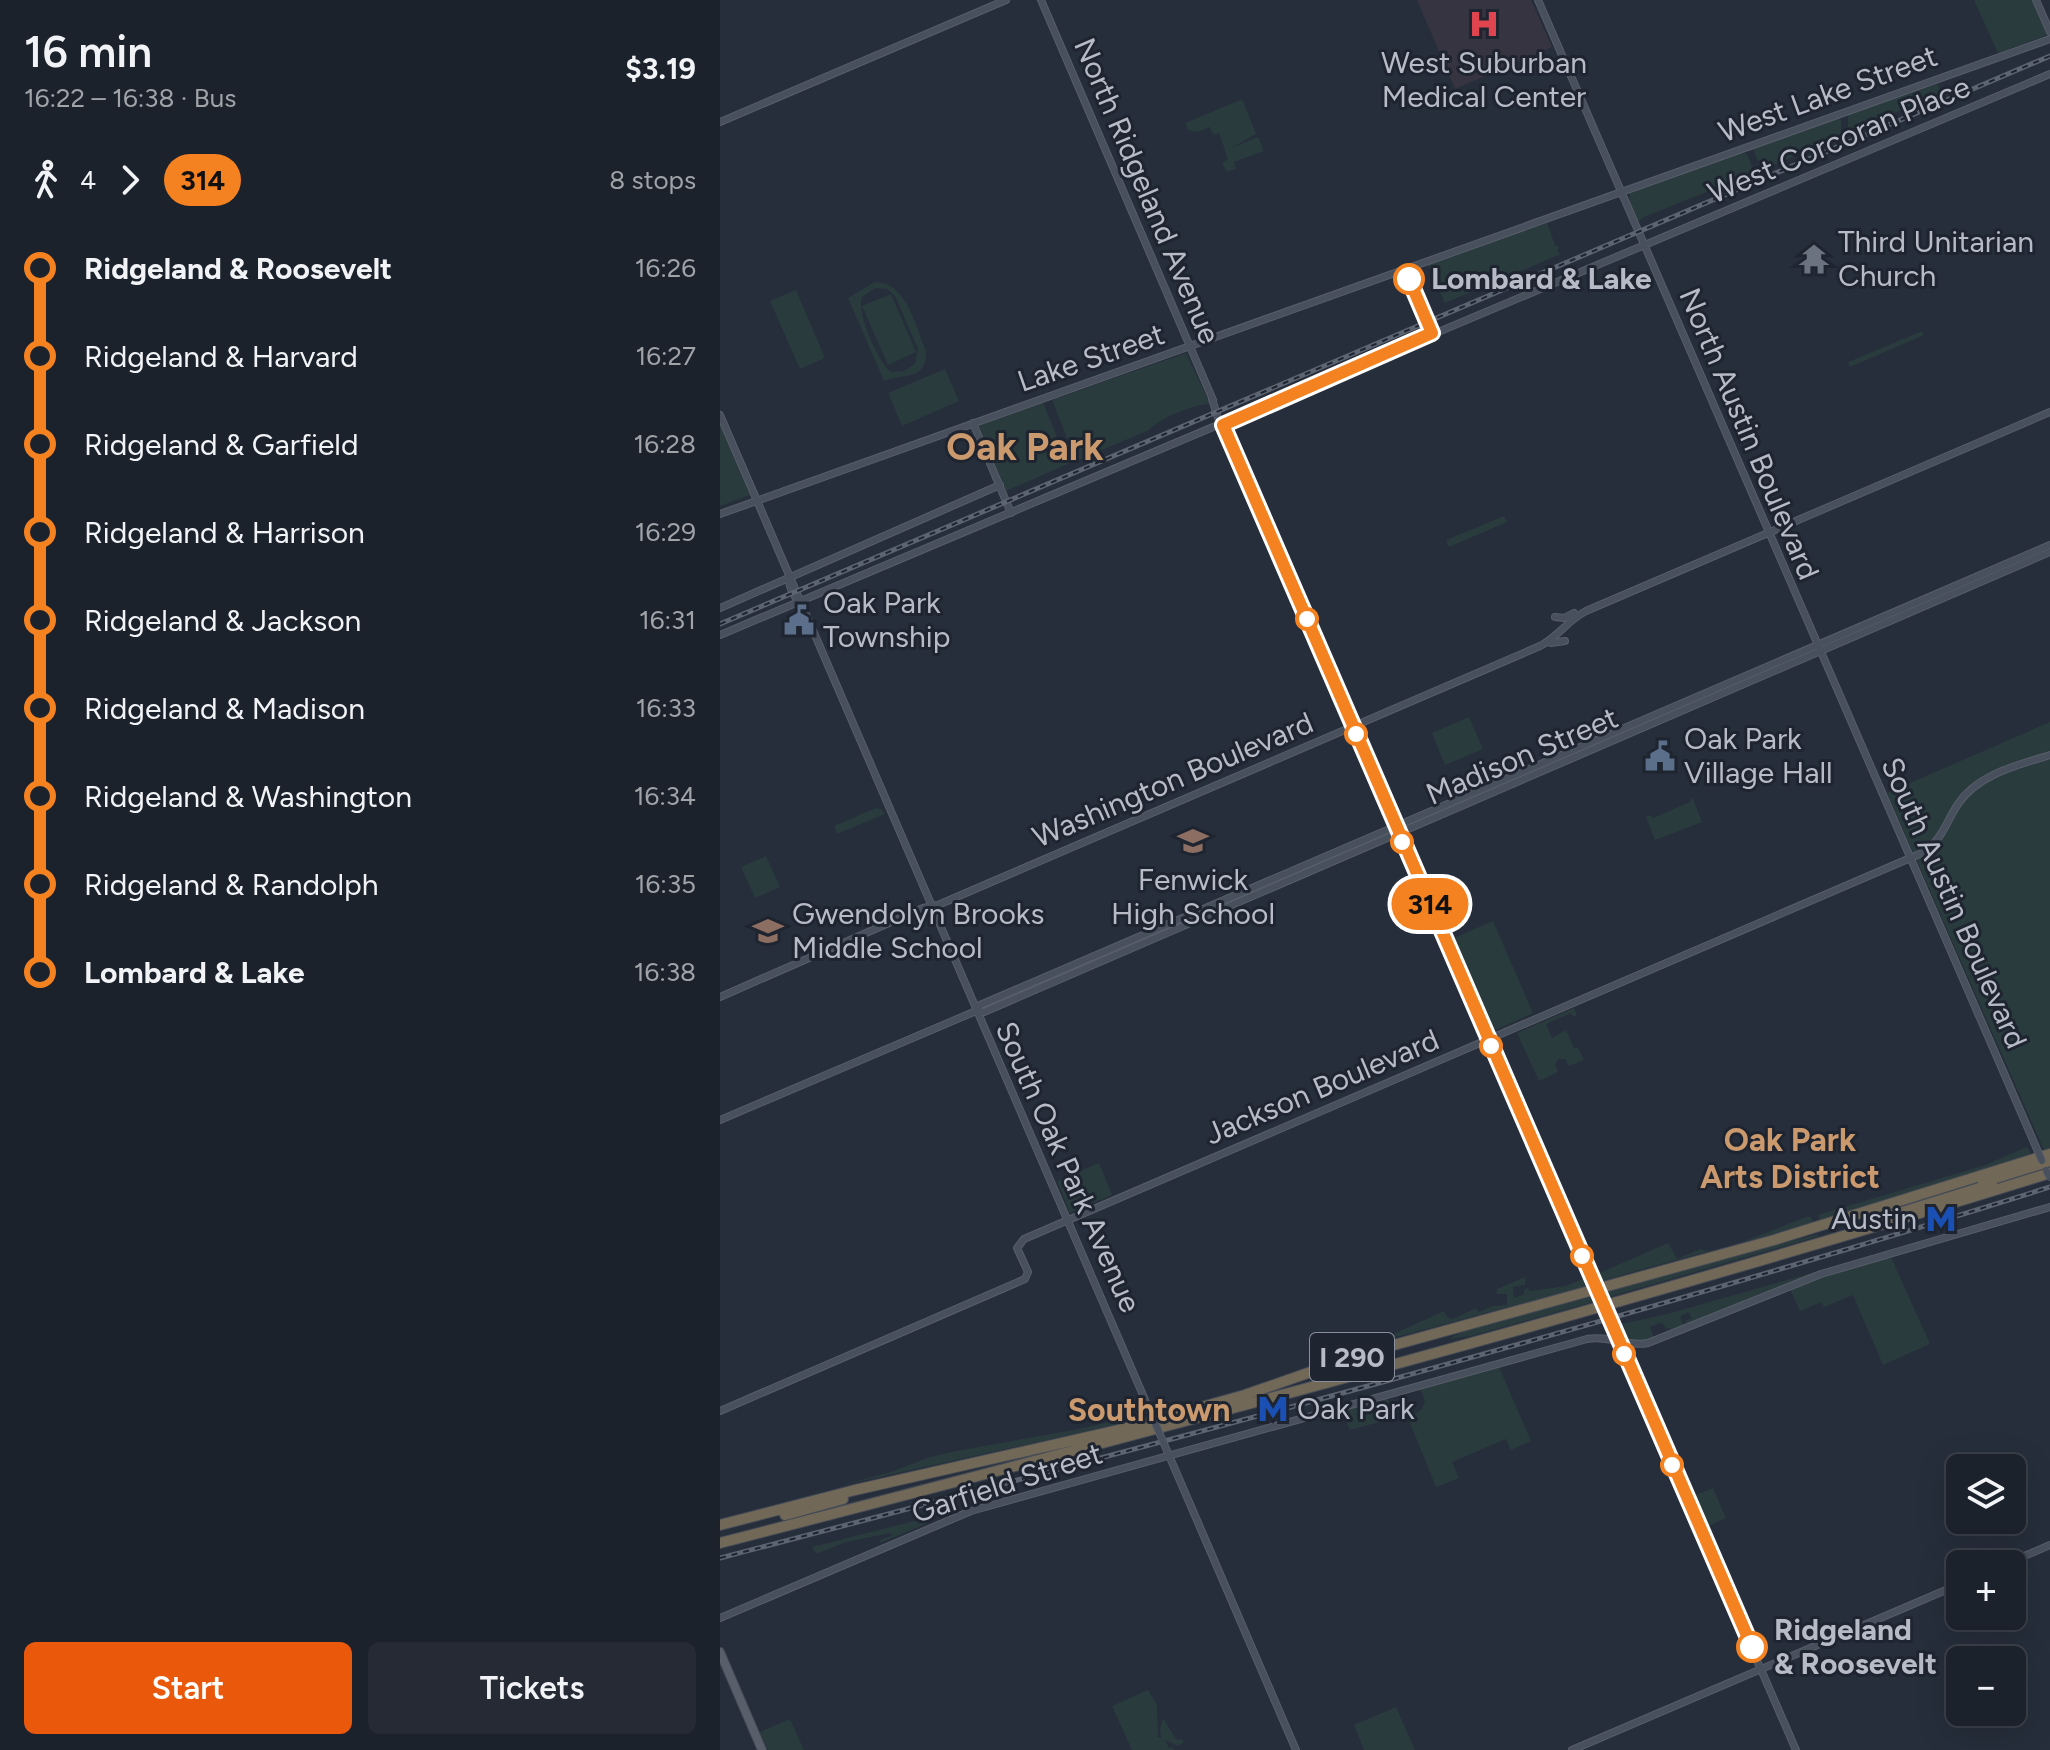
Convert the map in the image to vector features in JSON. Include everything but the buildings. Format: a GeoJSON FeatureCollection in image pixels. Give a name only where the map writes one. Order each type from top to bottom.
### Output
{"type":"FeatureCollection","features":[{"type":"Feature","properties":{"kind":"highway","name":"I 290"},"geometry":{"type":"LineString","coordinates":[[720,1525],[909,1477],[1138,1425],[1267,1388],[1365,1353],[1854,1215],[1923,1201],[2047,1166]]}},
{"type":"Feature","properties":{"kind":"highway","name":"I 290"},"geometry":{"type":"LineString","coordinates":[[720,1543],[1164,1427],[1805,1248],[1842,1232],[2047,1166]]}},
{"type":"Feature","properties":{"kind":"highway"},"geometry":{"type":"LineString","coordinates":[[720,1534],[886,1487],[909,1477]]}},
{"type":"Feature","properties":{"kind":"highway"},"geometry":{"type":"LineString","coordinates":[[720,1534],[819,1511],[862,1506]]}},
{"type":"Feature","properties":{"kind":"main road"},"geometry":{"type":"LineString","coordinates":[[720,1652],[762,1750]]}},
{"type":"Feature","properties":{"kind":"street"},"geometry":{"type":"LineString","coordinates":[[720,122],[1006,0]]}},
{"type":"Feature","properties":{"kind":"street","name":"North Ridgeland Avenue"},"geometry":{"type":"LineString","coordinates":[[1041,0],[1796,1750]]}},
{"type":"Feature","properties":{"kind":"street","name":"North Austin Boulevard"},"geometry":{"type":"LineString","coordinates":[[1538,0],[1632,224],[1643,243],[1818,648]]}},
{"type":"Feature","properties":{"kind":"street"},"geometry":{"type":"LineString","coordinates":[[2036,0],[2050,32]]}},
{"type":"Feature","properties":{"kind":"street","name":"West Lake Street"},"geometry":{"type":"LineString","coordinates":[[1621,192],[2050,39]]}},
{"type":"Feature","properties":{"kind":"street","name":"West Corcoran Place"},"geometry":{"type":"LineString","coordinates":[[720,635],[1223,425],[1643,243],[2050,74]]}},
{"type":"Feature","properties":{"kind":"street","name":"Lake Street"},"geometry":{"type":"LineString","coordinates":[[720,514],[1477,244],[1482,239],[1621,192]]}},
{"type":"Feature","properties":{"kind":"street","name":"Washington Boulevard"},"geometry":{"type":"LineString","coordinates":[[720,997],[1540,646],[1551,640],[1571,619],[1586,611],[2050,412]]}},
{"type":"Feature","properties":{"kind":"street","name":"South Oak Park Avenue"},"geometry":{"type":"LineString","coordinates":[[720,415],[1296,1750]]}},
{"type":"Feature","properties":{"kind":"street"},"geometry":{"type":"LineString","coordinates":[[973,423],[1011,513]]}},
{"type":"Feature","properties":{"kind":"street"},"geometry":{"type":"LineString","coordinates":[[720,608],[1000,485]]}},
{"type":"Feature","properties":{"kind":"street"},"geometry":{"type":"LineString","coordinates":[[1818,648],[2050,545]]}},
{"type":"Feature","properties":{"kind":"street"},"geometry":{"type":"LineString","coordinates":[[1818,648],[2050,552]]}},
{"type":"Feature","properties":{"kind":"street"},"geometry":{"type":"LineString","coordinates":[[1555,617],[1564,618],[1586,611]]}},
{"type":"Feature","properties":{"kind":"street"},"geometry":{"type":"LineString","coordinates":[[1540,646],[1557,640],[1565,641]]}},
{"type":"Feature","properties":{"kind":"street","name":"Madison Street"},"geometry":{"type":"LineString","coordinates":[[720,1120],[976,1011],[984,1012],[1818,648]]}},
{"type":"Feature","properties":{"kind":"street","name":"South Austin Boulevard"},"geometry":{"type":"LineString","coordinates":[[1818,648],[2047,1166]]}},
{"type":"Feature","properties":{"kind":"street","name":"Jackson Boulevard"},"geometry":{"type":"LineString","coordinates":[[720,1411],[1022,1280],[1028,1275],[1018,1244],[1024,1239],[1910,859],[1936,842],[1960,801],[1978,784],[2005,770],[2050,755]]}},
{"type":"Feature","properties":{"kind":"street","name":"Garfield Street"},"geometry":{"type":"LineString","coordinates":[[720,1618],[971,1511],[1587,1339],[1648,1343],[1821,1274],[2050,1207]]}},
{"type":"Feature","properties":{"kind":"street"},"geometry":{"type":"LineString","coordinates":[[2026,1555],[2050,1545]]}},
{"type":"Feature","properties":{"kind":"street"},"geometry":{"type":"LineString","coordinates":[[1572,1750],[1946,1590]]}},
{"type":"Feature","properties":{"kind":"shaded area","name":"West Suburban Medical Center"},"geometry":{"type":"Polygon","coordinates":[[[1417,0],[1531,0],[1552,47],[1455,89],[1417,0]]]}},
{"type":"Feature","properties":{"kind":"shaded area"},"geometry":{"type":"Polygon","coordinates":[[[1974,0],[2032,0],[2047,35],[1998,53],[1974,0]]]}},
{"type":"Feature","properties":{"kind":"shaded area"},"geometry":{"type":"Polygon","coordinates":[[[1937,84],[1942,93],[1848,133],[1848,115],[1937,84]]]}},
{"type":"Feature","properties":{"kind":"shaded area"},"geometry":{"type":"Polygon","coordinates":[[[1240,100],[1256,134],[1231,148],[1258,137],[1264,151],[1234,162],[1236,169],[1227,172],[1222,163],[1228,159],[1219,133],[1214,135],[1209,127],[1198,132],[1188,130],[1185,123],[1240,100]]]}},
{"type":"Feature","properties":{"kind":"shaded area"},"geometry":{"type":"Polygon","coordinates":[[[1839,118],[1841,136],[1762,170],[1753,149],[1839,118]]]}},
{"type":"Feature","properties":{"kind":"shaded area"},"geometry":{"type":"Polygon","coordinates":[[[1742,153],[1747,154],[1754,173],[1638,222],[1629,200],[1630,193],[1742,153]]]}},
{"type":"Feature","properties":{"kind":"shaded area"},"geometry":{"type":"Polygon","coordinates":[[[1547,223],[1555,245],[1559,247],[1557,251],[1561,254],[1445,303],[1428,265],[1547,223]]]}},
{"type":"Feature","properties":{"kind":"shaded area"},"geometry":{"type":"Polygon","coordinates":[[[875,282],[895,289],[908,307],[926,351],[925,361],[918,372],[884,381],[848,298],[875,282]],[[875,288],[862,297],[862,314],[869,336],[886,367],[891,372],[904,371],[915,364],[918,349],[895,296],[887,289],[875,288]]]}},
{"type":"Feature","properties":{"kind":"shaded area"},"geometry":{"type":"Polygon","coordinates":[[[796,290],[825,358],[800,369],[770,301],[796,290]]]}},
{"type":"Feature","properties":{"kind":"shaded area"},"geometry":{"type":"Polygon","coordinates":[[[891,294],[916,352],[888,365],[862,306],[891,294]]]}},
{"type":"Feature","properties":{"kind":"shaded area"},"geometry":{"type":"Polygon","coordinates":[[[1922,331],[1924,335],[1850,367],[1848,362],[1922,331]]]}},
{"type":"Feature","properties":{"kind":"shaded area"},"geometry":{"type":"Polygon","coordinates":[[[1186,353],[1210,404],[1178,412],[1149,430],[1076,461],[1052,400],[1186,353]]]}},
{"type":"Feature","properties":{"kind":"shaded area"},"geometry":{"type":"Polygon","coordinates":[[[945,369],[959,401],[902,426],[888,393],[945,369]]]}},
{"type":"Feature","properties":{"kind":"shaded area"},"geometry":{"type":"Polygon","coordinates":[[[1043,402],[1070,463],[1006,491],[979,426],[1043,402]]]}},
{"type":"Feature","properties":{"kind":"shaded area"},"geometry":{"type":"Polygon","coordinates":[[[720,425],[750,495],[720,506],[720,425]]]}},
{"type":"Feature","properties":{"kind":"shaded area"},"geometry":{"type":"Polygon","coordinates":[[[1504,516],[1507,522],[1449,547],[1446,540],[1504,516]]]}},
{"type":"Feature","properties":{"kind":"shaded area"},"geometry":{"type":"Polygon","coordinates":[[[1469,717],[1483,749],[1445,765],[1432,733],[1469,717]]]}},
{"type":"Feature","properties":{"kind":"shaded area"},"geometry":{"type":"Polygon","coordinates":[[[2050,722],[2050,1148],[2044,1150],[1887,793],[2050,722]]]}},
{"type":"Feature","properties":{"kind":"shaded area"},"geometry":{"type":"Polygon","coordinates":[[[1692,797],[1702,822],[1655,840],[1646,817],[1651,815],[1653,818],[1690,802],[1692,797]]]}},
{"type":"Feature","properties":{"kind":"shaded area"},"geometry":{"type":"Polygon","coordinates":[[[876,808],[885,814],[837,834],[834,826],[876,808]]]}},
{"type":"Feature","properties":{"kind":"shaded area"},"geometry":{"type":"Polygon","coordinates":[[[766,856],[780,887],[755,898],[741,867],[766,856]]]}},
{"type":"Feature","properties":{"kind":"shaded area"},"geometry":{"type":"Polygon","coordinates":[[[1493,921],[1533,1013],[1491,1032],[1451,939],[1493,921]]]}},
{"type":"Feature","properties":{"kind":"shaded area"},"geometry":{"type":"Polygon","coordinates":[[[1574,1008],[1577,1015],[1573,1017],[1571,1013],[1546,1024],[1552,1038],[1566,1030],[1574,1048],[1578,1048],[1584,1060],[1569,1066],[1565,1059],[1558,1059],[1555,1065],[1558,1072],[1539,1081],[1517,1033],[1574,1008]]]}},
{"type":"Feature","properties":{"kind":"shaded area"},"geometry":{"type":"Polygon","coordinates":[[[2027,1147],[2031,1154],[1820,1220],[1818,1215],[1985,1165],[2027,1147]]]}},
{"type":"Feature","properties":{"kind":"shaded area"},"geometry":{"type":"Polygon","coordinates":[[[1099,1163],[1112,1195],[1070,1213],[1057,1181],[1099,1163]]]}},
{"type":"Feature","properties":{"kind":"shaded area"},"geometry":{"type":"Polygon","coordinates":[[[1806,1217],[1811,1217],[1813,1222],[1786,1230],[1739,1243],[1806,1217]]]}},
{"type":"Feature","properties":{"kind":"shaded area"},"geometry":{"type":"Polygon","coordinates":[[[1818,1234],[1605,1298],[1602,1292],[1818,1234]]]}},
{"type":"Feature","properties":{"kind":"shaded area"},"geometry":{"type":"Polygon","coordinates":[[[1668,1243],[1677,1259],[1700,1249],[1708,1251],[1731,1245],[1598,1282],[1595,1275],[1668,1243]]]}},
{"type":"Feature","properties":{"kind":"shaded area"},"geometry":{"type":"Polygon","coordinates":[[[1891,1257],[1930,1344],[1883,1365],[1853,1295],[1824,1307],[1821,1302],[1800,1311],[1789,1287],[1891,1257]]]}},
{"type":"Feature","properties":{"kind":"shaded area"},"geometry":{"type":"Polygon","coordinates":[[[1829,1268],[1686,1324],[1685,1321],[1692,1318],[1688,1312],[1680,1317],[1684,1325],[1672,1331],[1666,1329],[1662,1322],[1650,1327],[1654,1338],[1647,1340],[1632,1340],[1617,1325],[1667,1314],[1829,1268]]]}},
{"type":"Feature","properties":{"kind":"shaded area"},"geometry":{"type":"Polygon","coordinates":[[[1525,1277],[1525,1285],[1513,1287],[1514,1298],[1524,1294],[1527,1288],[1531,1291],[1566,1286],[1585,1278],[1589,1285],[1374,1343],[1444,1311],[1447,1317],[1453,1319],[1476,1308],[1479,1312],[1493,1306],[1507,1305],[1507,1294],[1497,1294],[1497,1289],[1525,1277]]]}},
{"type":"Feature","properties":{"kind":"shaded area"},"geometry":{"type":"Polygon","coordinates":[[[1593,1295],[1596,1301],[1471,1336],[1449,1339],[1468,1329],[1593,1295]]]}},
{"type":"Feature","properties":{"kind":"shaded area"},"geometry":{"type":"Polygon","coordinates":[[[1499,1367],[1531,1441],[1511,1450],[1506,1439],[1452,1462],[1459,1478],[1436,1487],[1408,1418],[1422,1409],[1425,1401],[1420,1388],[1499,1367]]]}},
{"type":"Feature","properties":{"kind":"shaded area"},"geometry":{"type":"Polygon","coordinates":[[[1388,1399],[1395,1418],[1350,1430],[1342,1411],[1388,1399]]]}},
{"type":"Feature","properties":{"kind":"shaded area"},"geometry":{"type":"Polygon","coordinates":[[[1143,1414],[1146,1418],[848,1484],[720,1519],[951,1452],[1143,1414]]]}},
{"type":"Feature","properties":{"kind":"shaded area"},"geometry":{"type":"Polygon","coordinates":[[[1713,1488],[1726,1518],[1706,1527],[1693,1496],[1713,1488]]]}},
{"type":"Feature","properties":{"kind":"shaded area"},"geometry":{"type":"Polygon","coordinates":[[[930,1517],[915,1524],[933,1521],[880,1543],[891,1533],[846,1542],[816,1554],[812,1547],[930,1517]]]}},
{"type":"Feature","properties":{"kind":"shaded area"},"geometry":{"type":"Polygon","coordinates":[[[1148,1690],[1157,1705],[1158,1737],[1161,1738],[1163,1718],[1176,1739],[1183,1740],[1178,1746],[1165,1740],[1174,1750],[1132,1750],[1112,1706],[1148,1690]]]}},
{"type":"Feature","properties":{"kind":"shaded area"},"geometry":{"type":"Polygon","coordinates":[[[1396,1707],[1415,1750],[1364,1750],[1354,1725],[1396,1707]]]}},
{"type":"Feature","properties":{"kind":"shaded area"},"geometry":{"type":"Polygon","coordinates":[[[790,1719],[804,1750],[768,1750],[760,1732],[790,1719]]]}},
{"type":"Feature","properties":{"kind":"railway"},"geometry":{"type":"LineString","coordinates":[[720,624],[2050,56]]}},
{"type":"Feature","properties":{"kind":"railway"},"geometry":{"type":"LineString","coordinates":[[720,1558],[1221,1426],[1554,1334],[2050,1187]]}},
{"type":"Feature","properties":{"kind":"bus line","name":"314"},"geometry":{"type":"LineString","coordinates":[[1409,279],[1432,333],[1223,425],[1752,1647]]}},
{"type":"Feature","properties":{"kind":"place","name":"West Suburban Medical Center"},"geometry":{"type":"Point","coordinates":[1484,24]}},
{"type":"Feature","properties":{"kind":"place","name":"Third Unitarian Church"},"geometry":{"type":"Point","coordinates":[1814,259]}},
{"type":"Feature","properties":{"kind":"place","name":"Lombard & Lake"},"geometry":{"type":"Point","coordinates":[1409,279]}},
{"type":"Feature","properties":{"kind":"place","name":"Oak Park Township"},"geometry":{"type":"Point","coordinates":[799,620]}},
{"type":"Feature","properties":{"kind":"place","name":"Oak Park Village Hall"},"geometry":{"type":"Point","coordinates":[1660,756]}},
{"type":"Feature","properties":{"kind":"place","name":"Fenwick High School"},"geometry":{"type":"Point","coordinates":[1193,841]}},
{"type":"Feature","properties":{"kind":"place","name":"Gwendolyn Brooks Middle School"},"geometry":{"type":"Point","coordinates":[768,931]}},
{"type":"Feature","properties":{"kind":"place","name":"Austin"},"geometry":{"type":"Point","coordinates":[1941,1219]}},
{"type":"Feature","properties":{"kind":"place","name":"Oak Park"},"geometry":{"type":"Point","coordinates":[1273,1409]}},
{"type":"Feature","properties":{"kind":"place","name":"Ridgeland & Roosevelt"},"geometry":{"type":"Point","coordinates":[1752,1647]}},
{"type":"Feature","properties":{"kind":"district","name":"Oak Park"},"geometry":{"type":"Point","coordinates":[1025,447]}},
{"type":"Feature","properties":{"kind":"district","name":"Oak Park Arts District"},"geometry":{"type":"Point","coordinates":[1790,1158]}},
{"type":"Feature","properties":{"kind":"district","name":"Southtown"},"geometry":{"type":"Point","coordinates":[1149,1410]}}]}
